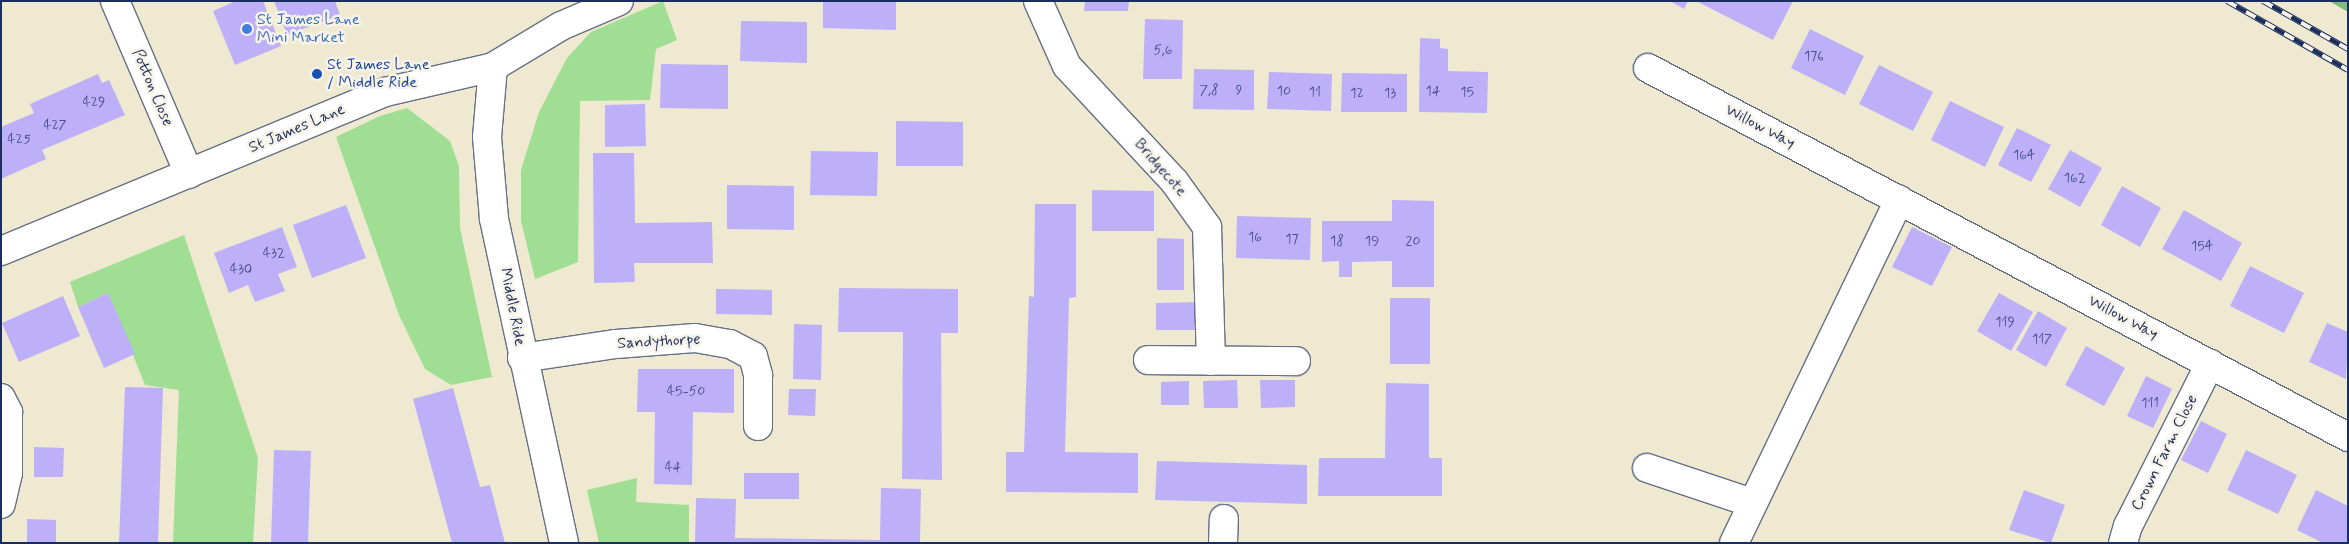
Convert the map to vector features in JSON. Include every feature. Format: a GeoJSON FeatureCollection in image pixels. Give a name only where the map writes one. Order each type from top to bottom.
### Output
{"type":"FeatureCollection","features":[{"type":"Feature","properties":{"kind":"street","name":"Potton Close"},"geometry":{"type":"LineString","coordinates":[[115,1],[189,174]]}},
{"type":"Feature","properties":{"kind":"street","name":"St James Lane"},"geometry":{"type":"LineString","coordinates":[[1,251],[385,92],[493,67],[561,26],[619,1]]}},
{"type":"Feature","properties":{"kind":"street","name":"Bridgecote"},"geometry":{"type":"LineString","coordinates":[[1038,1],[1067,66],[1174,181],[1208,226],[1211,361]]}},
{"type":"Feature","properties":{"kind":"street","name":"Middle Ride"},"geometry":{"type":"LineString","coordinates":[[493,67],[487,137],[494,219],[522,358],[564,543]]}},
{"type":"Feature","properties":{"kind":"street","name":"Willow Way"},"geometry":{"type":"LineString","coordinates":[[1648,68],[2348,437]]}},
{"type":"Feature","properties":{"kind":"street"},"geometry":{"type":"LineString","coordinates":[[1734,543],[1899,200]]}},
{"type":"Feature","properties":{"kind":"street","name":"Sandythorpe"},"geometry":{"type":"LineString","coordinates":[[522,358],[616,344],[695,338],[730,344],[753,356],[758,375],[758,426]]}},
{"type":"Feature","properties":{"kind":"street"},"geometry":{"type":"LineString","coordinates":[[1148,360],[1296,361]]}},
{"type":"Feature","properties":{"kind":"street","name":"Crown Farm Close"},"geometry":{"type":"LineString","coordinates":[[2123,543],[2128,526],[2210,364]]}},
{"type":"Feature","properties":{"kind":"street"},"geometry":{"type":"LineString","coordinates":[[1,398],[8,412],[8,473],[1,504]]}},
{"type":"Feature","properties":{"kind":"street"},"geometry":{"type":"LineString","coordinates":[[1647,468],[1752,503]]}},
{"type":"Feature","properties":{"kind":"green space"},"geometry":{"type":"Polygon","coordinates":[[[663,1],[677,40],[656,49],[650,100],[580,101],[578,262],[535,279],[521,221],[521,170],[539,112],[567,58],[591,32],[663,1]]]}},
{"type":"Feature","properties":{"kind":"green space"},"geometry":{"type":"Polygon","coordinates":[[[2329,1],[2348,1],[2348,12],[2329,1]]]}},
{"type":"Feature","properties":{"kind":"green space"},"geometry":{"type":"Polygon","coordinates":[[[407,108],[450,141],[459,166],[460,228],[492,377],[451,385],[425,369],[399,315],[336,137],[380,116],[407,108]]]}},
{"type":"Feature","properties":{"kind":"green space"},"geometry":{"type":"Polygon","coordinates":[[[184,235],[258,458],[253,543],[173,543],[179,390],[145,385],[108,293],[78,307],[70,282],[184,235]]]}},
{"type":"Feature","properties":{"kind":"green space"},"geometry":{"type":"Polygon","coordinates":[[[637,478],[636,502],[689,505],[689,543],[599,543],[587,490],[637,478]]]}},
{"type":"Feature","properties":{"kind":"building","name":"St James Lane Mini Market"},"geometry":{"type":"Polygon","coordinates":[[[236,1],[263,1],[281,46],[235,65],[213,11],[236,1]]]}},
{"type":"Feature","properties":{"kind":"building"},"geometry":{"type":"Polygon","coordinates":[[[274,1],[335,1],[340,15],[287,35],[274,1]]]}},
{"type":"Feature","properties":{"kind":"building"},"geometry":{"type":"Polygon","coordinates":[[[823,1],[896,1],[896,30],[823,28],[823,1]]]}},
{"type":"Feature","properties":{"kind":"building"},"geometry":{"type":"Polygon","coordinates":[[[1085,1],[1129,1],[1128,11],[1084,11],[1085,1]]]}},
{"type":"Feature","properties":{"kind":"building"},"geometry":{"type":"Polygon","coordinates":[[[1670,1],[1688,1],[1684,9],[1670,1]]]}},
{"type":"Feature","properties":{"kind":"building"},"geometry":{"type":"Polygon","coordinates":[[[1696,1],[1793,1],[1773,40],[1696,1]]]}},
{"type":"Feature","properties":{"kind":"building"},"geometry":{"type":"Polygon","coordinates":[[[1145,19],[1183,20],[1182,79],[1143,79],[1145,19]]]}},
{"type":"Feature","properties":{"kind":"building"},"geometry":{"type":"Polygon","coordinates":[[[741,21],[807,22],[807,63],[740,61],[741,21]]]}},
{"type":"Feature","properties":{"kind":"building"},"geometry":{"type":"Polygon","coordinates":[[[1810,29],[1864,56],[1845,95],[1791,68],[1810,29]]]}},
{"type":"Feature","properties":{"kind":"building"},"geometry":{"type":"Polygon","coordinates":[[[1420,38],[1440,39],[1440,48],[1448,49],[1448,71],[1488,72],[1487,113],[1419,112],[1420,38]]]}},
{"type":"Feature","properties":{"kind":"building"},"geometry":{"type":"Polygon","coordinates":[[[661,64],[728,65],[728,109],[660,108],[661,64]]]}},
{"type":"Feature","properties":{"kind":"building"},"geometry":{"type":"Polygon","coordinates":[[[1879,65],[1933,92],[1913,131],[1859,104],[1879,65]]]}},
{"type":"Feature","properties":{"kind":"building"},"geometry":{"type":"Polygon","coordinates":[[[1194,69],[1254,70],[1254,110],[1193,109],[1194,69]]]}},
{"type":"Feature","properties":{"kind":"building"},"geometry":{"type":"Polygon","coordinates":[[[1269,72],[1332,74],[1331,111],[1267,109],[1269,72]]]}},
{"type":"Feature","properties":{"kind":"building"},"geometry":{"type":"Polygon","coordinates":[[[1342,73],[1407,74],[1407,112],[1341,112],[1342,73]]]}},
{"type":"Feature","properties":{"kind":"building"},"geometry":{"type":"Polygon","coordinates":[[[98,74],[102,83],[109,80],[125,115],[42,150],[46,159],[1,179],[1,127],[34,113],[30,104],[98,74]]]}},
{"type":"Feature","properties":{"kind":"building"},"geometry":{"type":"Polygon","coordinates":[[[1950,101],[2004,127],[1985,167],[1931,140],[1950,101]]]}},
{"type":"Feature","properties":{"kind":"building"},"geometry":{"type":"Polygon","coordinates":[[[645,104],[646,146],[605,147],[605,105],[645,104]]]}},
{"type":"Feature","properties":{"kind":"building"},"geometry":{"type":"Polygon","coordinates":[[[896,121],[963,122],[963,166],[896,166],[896,121]]]}},
{"type":"Feature","properties":{"kind":"building"},"geometry":{"type":"Polygon","coordinates":[[[2017,128],[2051,145],[2031,182],[1998,165],[2017,128]]]}},
{"type":"Feature","properties":{"kind":"building"},"geometry":{"type":"Polygon","coordinates":[[[2070,150],[2102,168],[2080,207],[2048,189],[2070,150]]]}},
{"type":"Feature","properties":{"kind":"building"},"geometry":{"type":"Polygon","coordinates":[[[811,151],[878,152],[877,196],[810,195],[811,151]]]}},
{"type":"Feature","properties":{"kind":"building"},"geometry":{"type":"Polygon","coordinates":[[[593,153],[634,153],[635,223],[712,222],[713,263],[634,263],[635,282],[594,283],[593,153]]]}},
{"type":"Feature","properties":{"kind":"building"},"geometry":{"type":"Polygon","coordinates":[[[727,185],[794,186],[794,230],[727,229],[727,185]]]}},
{"type":"Feature","properties":{"kind":"building"},"geometry":{"type":"Polygon","coordinates":[[[2122,186],[2161,208],[2140,247],[2101,225],[2122,186]]]}},
{"type":"Feature","properties":{"kind":"building"},"geometry":{"type":"Polygon","coordinates":[[[1092,190],[1154,191],[1154,231],[1092,231],[1092,190]]]}},
{"type":"Feature","properties":{"kind":"building"},"geometry":{"type":"Polygon","coordinates":[[[1392,200],[1434,201],[1434,287],[1392,287],[1392,261],[1352,262],[1352,277],[1339,277],[1339,261],[1322,262],[1322,221],[1392,221],[1392,200]]]}},
{"type":"Feature","properties":{"kind":"building"},"geometry":{"type":"Polygon","coordinates":[[[1035,204],[1076,204],[1076,297],[1069,298],[1065,452],[1138,453],[1138,493],[1006,492],[1006,452],[1024,452],[1029,296],[1034,297],[1035,204]]]}},
{"type":"Feature","properties":{"kind":"building"},"geometry":{"type":"Polygon","coordinates":[[[346,205],[366,258],[312,278],[293,225],[346,205]]]}},
{"type":"Feature","properties":{"kind":"building"},"geometry":{"type":"Polygon","coordinates":[[[2184,210],[2242,243],[2221,281],[2162,249],[2184,210]]]}},
{"type":"Feature","properties":{"kind":"building"},"geometry":{"type":"Polygon","coordinates":[[[1237,216],[1311,218],[1310,260],[1236,258],[1237,216]]]}},
{"type":"Feature","properties":{"kind":"building"},"geometry":{"type":"Polygon","coordinates":[[[282,227],[297,267],[278,274],[285,291],[255,302],[248,285],[229,293],[214,253],[282,227]]]}},
{"type":"Feature","properties":{"kind":"building"},"geometry":{"type":"Polygon","coordinates":[[[1912,227],[1952,247],[1932,286],[1892,267],[1912,227]]]}},
{"type":"Feature","properties":{"kind":"building"},"geometry":{"type":"Polygon","coordinates":[[[1157,238],[1184,239],[1184,290],[1157,290],[1157,238]]]}},
{"type":"Feature","properties":{"kind":"building"},"geometry":{"type":"Polygon","coordinates":[[[2250,266],[2304,293],[2284,333],[2230,306],[2250,266]]]}},
{"type":"Feature","properties":{"kind":"building"},"geometry":{"type":"Polygon","coordinates":[[[839,288],[958,289],[958,333],[941,333],[942,480],[902,479],[903,332],[838,332],[839,288]]]}},
{"type":"Feature","properties":{"kind":"building"},"geometry":{"type":"Polygon","coordinates":[[[716,289],[772,290],[772,315],[716,314],[716,289]]]}},
{"type":"Feature","properties":{"kind":"building"},"geometry":{"type":"Polygon","coordinates":[[[108,293],[135,354],[104,368],[78,307],[108,293]]]}},
{"type":"Feature","properties":{"kind":"building"},"geometry":{"type":"Polygon","coordinates":[[[1999,293],[2033,312],[2011,351],[1977,331],[1999,293]]]}},
{"type":"Feature","properties":{"kind":"building"},"geometry":{"type":"Polygon","coordinates":[[[63,296],[80,336],[19,362],[2,323],[63,296]]]}},
{"type":"Feature","properties":{"kind":"building"},"geometry":{"type":"Polygon","coordinates":[[[1390,298],[1430,298],[1430,364],[1390,364],[1390,298]]]}},
{"type":"Feature","properties":{"kind":"building"},"geometry":{"type":"Polygon","coordinates":[[[1198,302],[1198,330],[1156,330],[1156,303],[1198,302]]]}},
{"type":"Feature","properties":{"kind":"building"},"geometry":{"type":"Polygon","coordinates":[[[2038,311],[2067,328],[2046,367],[2016,350],[2038,311]]]}},
{"type":"Feature","properties":{"kind":"building"},"geometry":{"type":"Polygon","coordinates":[[[2327,323],[2348,332],[2346,379],[2309,362],[2327,323]]]}},
{"type":"Feature","properties":{"kind":"building"},"geometry":{"type":"Polygon","coordinates":[[[794,324],[822,325],[821,380],[793,379],[794,324]]]}},
{"type":"Feature","properties":{"kind":"building"},"geometry":{"type":"Polygon","coordinates":[[[2086,346],[2125,368],[2104,406],[2065,385],[2086,346]]]}},
{"type":"Feature","properties":{"kind":"building"},"geometry":{"type":"Polygon","coordinates":[[[638,369],[734,369],[734,413],[693,412],[692,485],[654,484],[655,412],[637,412],[638,369]]]}},
{"type":"Feature","properties":{"kind":"building"},"geometry":{"type":"Polygon","coordinates":[[[2146,376],[2172,389],[2153,428],[2127,416],[2146,376]]]}},
{"type":"Feature","properties":{"kind":"building"},"geometry":{"type":"Polygon","coordinates":[[[1237,380],[1238,408],[1204,408],[1203,381],[1237,380]]]}},
{"type":"Feature","properties":{"kind":"building"},"geometry":{"type":"Polygon","coordinates":[[[1260,380],[1295,380],[1295,407],[1261,408],[1260,380]]]}},
{"type":"Feature","properties":{"kind":"building"},"geometry":{"type":"Polygon","coordinates":[[[1189,381],[1189,405],[1161,405],[1161,382],[1189,381]]]}},
{"type":"Feature","properties":{"kind":"building"},"geometry":{"type":"Polygon","coordinates":[[[1386,383],[1429,384],[1429,458],[1442,458],[1442,496],[1318,496],[1319,458],[1385,458],[1386,383]]]}},
{"type":"Feature","properties":{"kind":"building"},"geometry":{"type":"Polygon","coordinates":[[[125,387],[163,388],[158,543],[119,543],[125,387]]]}},
{"type":"Feature","properties":{"kind":"building"},"geometry":{"type":"Polygon","coordinates":[[[453,388],[480,487],[490,485],[505,543],[452,543],[413,399],[453,388]]]}},
{"type":"Feature","properties":{"kind":"building"},"geometry":{"type":"Polygon","coordinates":[[[789,389],[816,389],[815,416],[788,415],[789,389]]]}},
{"type":"Feature","properties":{"kind":"building"},"geometry":{"type":"Polygon","coordinates":[[[2201,421],[2227,434],[2208,473],[2181,460],[2201,421]]]}},
{"type":"Feature","properties":{"kind":"building"},"geometry":{"type":"Polygon","coordinates":[[[34,447],[64,448],[63,477],[34,477],[34,447]]]}},
{"type":"Feature","properties":{"kind":"building"},"geometry":{"type":"Polygon","coordinates":[[[274,450],[311,451],[308,543],[271,543],[274,450]]]}},
{"type":"Feature","properties":{"kind":"building"},"geometry":{"type":"Polygon","coordinates":[[[2246,450],[2297,475],[2278,514],[2227,490],[2246,450]]]}},
{"type":"Feature","properties":{"kind":"building"},"geometry":{"type":"Polygon","coordinates":[[[1157,461],[1307,465],[1307,504],[1155,500],[1157,461]]]}},
{"type":"Feature","properties":{"kind":"building"},"geometry":{"type":"Polygon","coordinates":[[[744,473],[799,473],[799,499],[744,499],[744,473]]]}},
{"type":"Feature","properties":{"kind":"building"},"geometry":{"type":"Polygon","coordinates":[[[881,488],[921,489],[920,543],[695,543],[696,498],[736,499],[735,538],[880,540],[881,488]]]}},
{"type":"Feature","properties":{"kind":"building"},"geometry":{"type":"Polygon","coordinates":[[[2024,490],[2065,505],[2051,543],[2009,530],[2024,490]]]}},
{"type":"Feature","properties":{"kind":"building"},"geometry":{"type":"Polygon","coordinates":[[[2316,490],[2348,506],[2348,543],[2323,543],[2297,530],[2316,490]]]}},
{"type":"Feature","properties":{"kind":"building"},"geometry":{"type":"Polygon","coordinates":[[[27,519],[56,520],[56,543],[27,543],[27,519]]]}},
{"type":"Feature","properties":{"kind":"railway"},"geometry":{"type":"LineString","coordinates":[[2227,1],[2348,70]]}},
{"type":"Feature","properties":{"kind":"railway"},"geometry":{"type":"LineString","coordinates":[[2263,1],[2348,49]]}},
{"type":"Feature","properties":{"kind":"place","name":"St James Lane Mini Market"},"geometry":{"type":"Point","coordinates":[247,29]}},
{"type":"Feature","properties":{"kind":"place","name":"St James Lane / Middle Ride"},"geometry":{"type":"Point","coordinates":[317,74]}}]}
